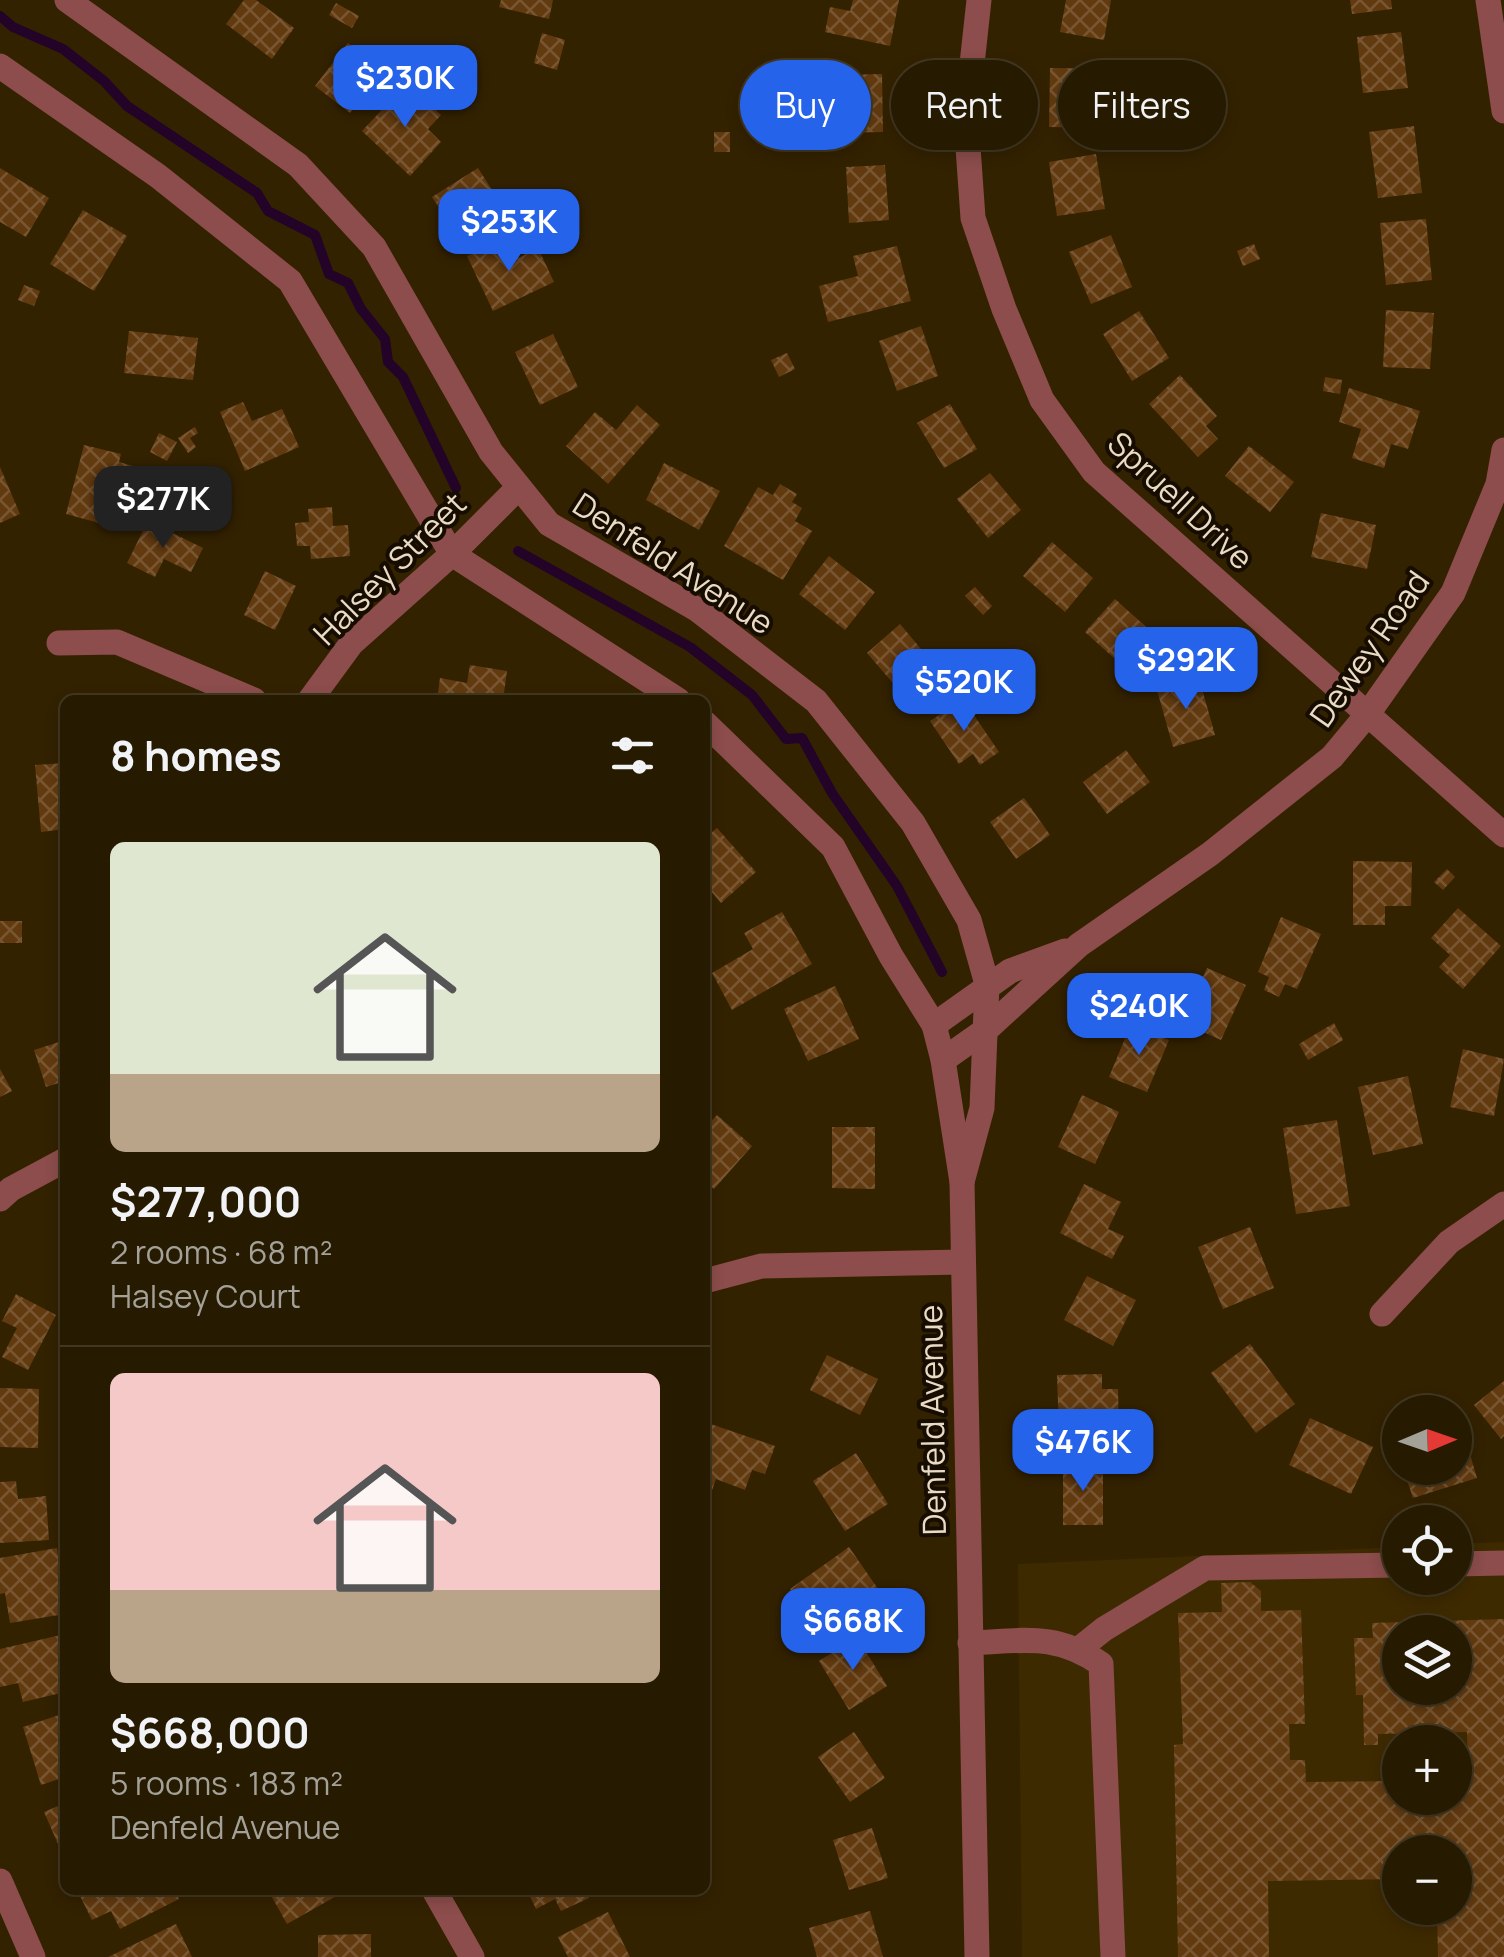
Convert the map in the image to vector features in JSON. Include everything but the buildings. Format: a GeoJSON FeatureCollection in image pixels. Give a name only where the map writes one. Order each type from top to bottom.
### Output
{"type":"FeatureCollection","features":[{"type":"Feature","properties":{"kind":"street","name":"Denfeld Avenue"},"geometry":{"type":"LineString","coordinates":[[67,0],[298,165],[374,248],[492,452],[549,524],[698,610],[816,701],[913,823],[969,920],[987,984],[982,1108],[962,1182]]}},
{"type":"Feature","properties":{"kind":"street","name":"Spruell Drive"},"geometry":{"type":"LineString","coordinates":[[979,0],[966,120],[973,218],[1004,309],[1042,400],[1094,472],[1504,835]]}},
{"type":"Feature","properties":{"kind":"street"},"geometry":{"type":"LineString","coordinates":[[1488,0],[1504,111]]}},
{"type":"Feature","properties":{"kind":"street"},"geometry":{"type":"LineString","coordinates":[[0,66],[158,176],[290,280],[452,554],[670,695]]}},
{"type":"Feature","properties":{"kind":"street","name":"Dewey Road"},"geometry":{"type":"LineString","coordinates":[[944,1060],[987,1028],[1079,946],[1210,854],[1332,757],[1367,716],[1452,592],[1498,484],[1504,450]]}},
{"type":"Feature","properties":{"kind":"street","name":"Halsey Street"},"geometry":{"type":"LineString","coordinates":[[314,695],[351,644],[452,554],[519,487]]}},
{"type":"Feature","properties":{"kind":"street"},"geometry":{"type":"LineString","coordinates":[[59,643],[117,642],[243,695]]}},
{"type":"Feature","properties":{"kind":"street","name":"Denfeld Avenue"},"geometry":{"type":"LineString","coordinates":[[710,729],[832,847],[891,956],[934,1025],[944,1060],[962,1182],[977,1957]]}},
{"type":"Feature","properties":{"kind":"street","name":"Dewey Road"},"geometry":{"type":"LineString","coordinates":[[934,1025],[1010,970],[1079,946]]}},
{"type":"Feature","properties":{"kind":"street"},"geometry":{"type":"LineString","coordinates":[[0,1199],[60,1163]]}},
{"type":"Feature","properties":{"kind":"street"},"geometry":{"type":"LineString","coordinates":[[1382,1314],[1450,1242],[1504,1204]]}},
{"type":"Feature","properties":{"kind":"street"},"geometry":{"type":"LineString","coordinates":[[710,1280],[761,1266],[962,1262]]}},
{"type":"Feature","properties":{"kind":"street"},"geometry":{"type":"LineString","coordinates":[[1472,1564],[1504,1563]]}},
{"type":"Feature","properties":{"kind":"street"},"geometry":{"type":"LineString","coordinates":[[1079,1649],[1104,1629],[1204,1568],[1382,1565]]}},
{"type":"Feature","properties":{"kind":"street"},"geometry":{"type":"LineString","coordinates":[[970,1643],[1055,1640],[1079,1649],[1100,1664],[1112,1957]]}},
{"type":"Feature","properties":{"kind":"street"},"geometry":{"type":"LineString","coordinates":[[0,1882],[32,1957]]}},
{"type":"Feature","properties":{"kind":"street"},"geometry":{"type":"LineString","coordinates":[[437,1895],[472,1957]]}},
{"type":"Feature","properties":{"kind":"shaded area"},"geometry":{"type":"Polygon","coordinates":[[[1504,1542],[1504,1957],[1022,1957],[1018,1564],[1382,1548],[1382,1595],[1472,1595],[1472,1543],[1504,1542]]]}},
{"type":"Feature","properties":{"kind":"waterway"},"geometry":{"type":"LineString","coordinates":[[0,16],[13,27],[63,49],[104,81],[127,106],[257,193],[268,211],[315,235],[329,274],[348,283],[361,309],[385,339],[388,362],[403,377],[456,488]]}},
{"type":"Feature","properties":{"kind":"waterway"},"geometry":{"type":"LineString","coordinates":[[518,551],[690,647],[752,695],[786,739],[802,738],[832,793],[897,886],[942,972]]}}]}
